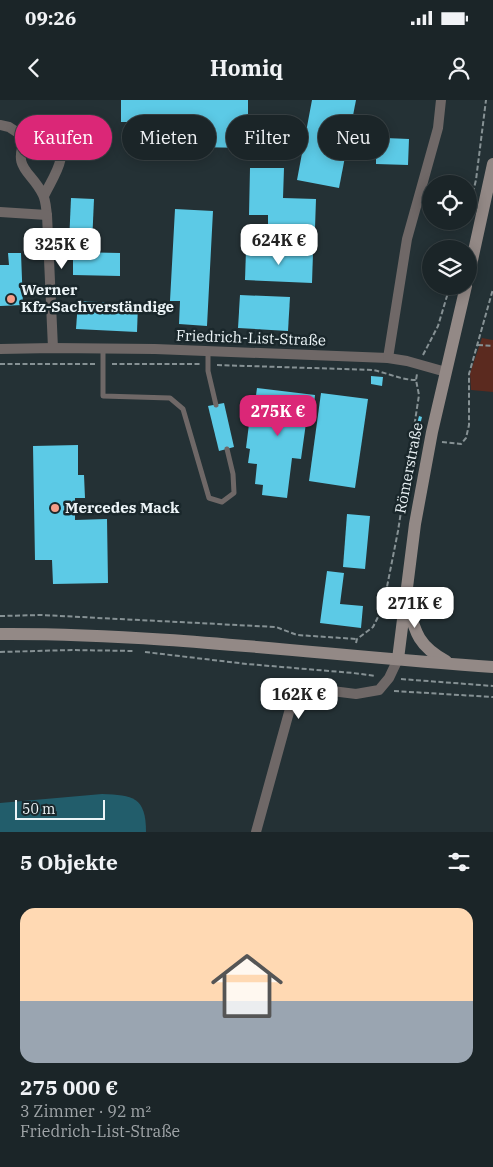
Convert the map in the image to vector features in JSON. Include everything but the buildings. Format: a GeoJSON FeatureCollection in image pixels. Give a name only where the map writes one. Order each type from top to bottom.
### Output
{"type":"FeatureCollection","features":[{"type":"Feature","properties":{"kind":"main road"},"geometry":{"type":"LineString","coordinates":[[476,240],[493,164]]}},
{"type":"Feature","properties":{"kind":"main road","name":"Römerstraße"},"geometry":{"type":"LineString","coordinates":[[398,659],[415,524],[430,440],[464,295]]}},
{"type":"Feature","properties":{"kind":"main road"},"geometry":{"type":"LineString","coordinates":[[405,596],[415,633],[432,653],[452,664]]}},
{"type":"Feature","properties":{"kind":"main road"},"geometry":{"type":"LineString","coordinates":[[0,634],[50,634],[222,644],[493,667]]}},
{"type":"Feature","properties":{"kind":"street"},"geometry":{"type":"LineString","coordinates":[[388,358],[407,239],[438,128],[441,100]]}},
{"type":"Feature","properties":{"kind":"street"},"geometry":{"type":"LineString","coordinates":[[0,126],[9,127],[15,131]]}},
{"type":"Feature","properties":{"kind":"street"},"geometry":{"type":"LineString","coordinates":[[20,160],[44,196],[47,215],[54,348]]}},
{"type":"Feature","properties":{"kind":"street"},"geometry":{"type":"LineString","coordinates":[[44,196],[60,160]]}},
{"type":"Feature","properties":{"kind":"street"},"geometry":{"type":"LineString","coordinates":[[0,212],[47,215]]}},
{"type":"Feature","properties":{"kind":"street","name":"Friedrich-List-Straße"},"geometry":{"type":"LineString","coordinates":[[0,349],[103,348],[388,358],[446,372]]}},
{"type":"Feature","properties":{"kind":"street"},"geometry":{"type":"LineString","coordinates":[[256,832],[290,706],[297,694],[308,688],[356,694],[379,690],[389,678],[398,659]]}},
{"type":"Feature","properties":{"kind":"lane"},"geometry":{"type":"LineString","coordinates":[[103,348],[103,396],[170,398],[183,409],[209,498],[222,502],[234,494],[233,474],[227,449]]}},
{"type":"Feature","properties":{"kind":"lane"},"geometry":{"type":"LineString","coordinates":[[208,352],[208,371],[216,404]]}},
{"type":"Feature","properties":{"kind":"path"},"geometry":{"type":"LineString","coordinates":[[477,175],[486,100]]}},
{"type":"Feature","properties":{"kind":"path"},"geometry":{"type":"LineString","coordinates":[[430,440],[461,444],[466,438],[469,374],[493,289]]}},
{"type":"Feature","properties":{"kind":"path"},"geometry":{"type":"LineString","coordinates":[[354,655],[357,639],[372,627],[383,607],[398,532],[419,395],[416,380],[419,364],[438,326],[447,295]]}},
{"type":"Feature","properties":{"kind":"path"},"geometry":{"type":"LineString","coordinates":[[478,345],[493,346]]}},
{"type":"Feature","properties":{"kind":"path"},"geometry":{"type":"LineString","coordinates":[[0,616],[41,615],[276,627],[297,635],[357,639]]}},
{"type":"Feature","properties":{"kind":"path"},"geometry":{"type":"LineString","coordinates":[[0,652],[140,651],[247,664],[493,686]]}},
{"type":"Feature","properties":{"kind":"path"},"geometry":{"type":"LineString","coordinates":[[379,690],[493,697]]}},
{"type":"Feature","properties":{"kind":"shaded area"},"geometry":{"type":"Polygon","coordinates":[[[482,338],[493,340],[493,392],[471,390],[470,373],[482,338]]]}},
{"type":"Feature","properties":{"kind":"water"},"geometry":{"type":"Polygon","coordinates":[[[102,794],[122,795],[136,800],[143,811],[146,832],[0,832],[0,803],[102,794]]]}},
{"type":"Feature","properties":{"kind":"place","name":"Werner Kfz-Sachverständige"},"geometry":{"type":"Point","coordinates":[11,299]}},
{"type":"Feature","properties":{"kind":"place","name":"Mercedes Mack"},"geometry":{"type":"Point","coordinates":[55,508]}}]}
